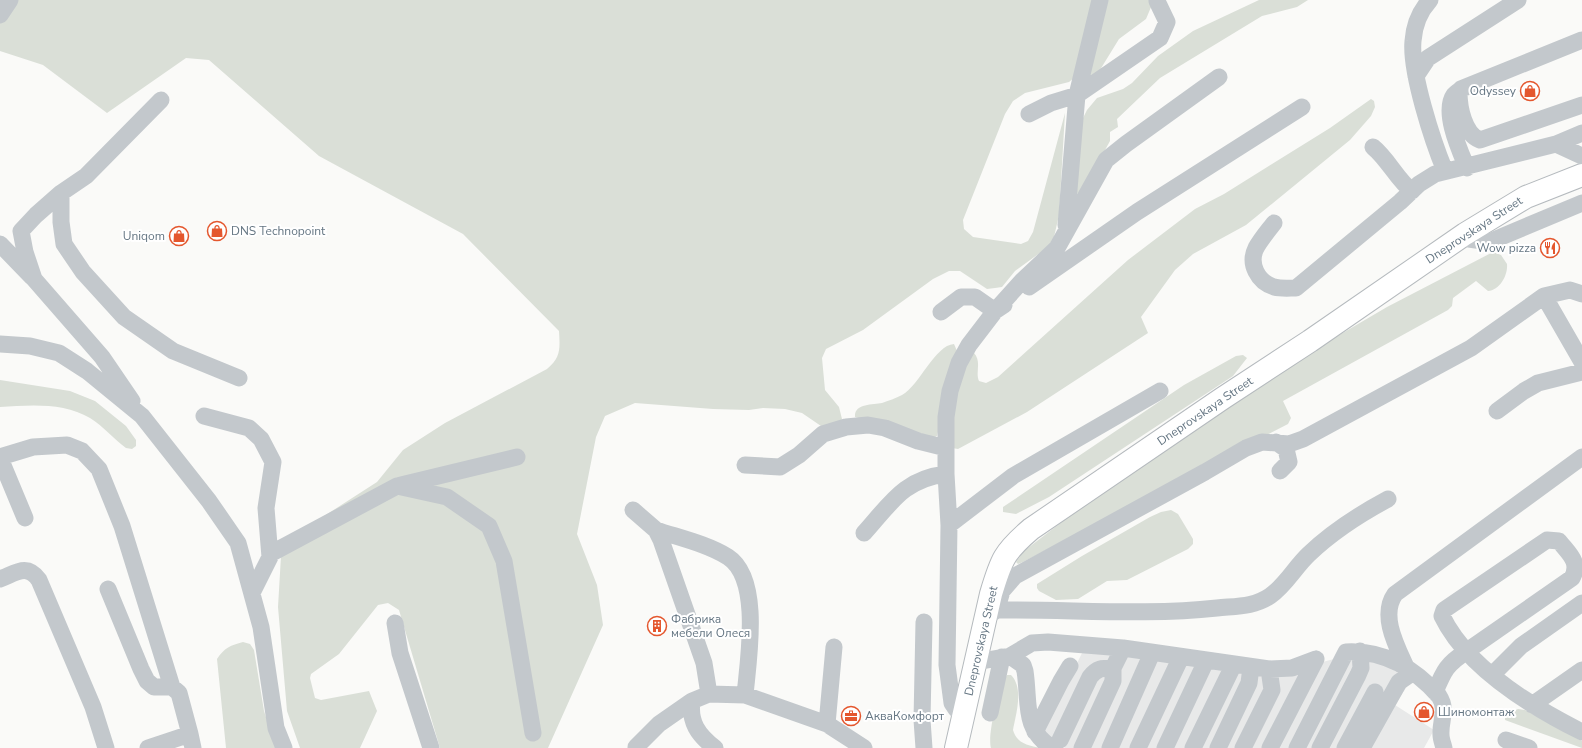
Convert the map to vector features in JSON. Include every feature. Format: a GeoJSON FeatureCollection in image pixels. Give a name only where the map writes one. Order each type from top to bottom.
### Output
{"type":"FeatureCollection","features":[{"type":"Feature","properties":{"kind":"main road","name":"Dneprovskaya Street"},"geometry":{"type":"LineString","coordinates":[[956,748],[976,662],[991,613],[998,570],[1012,546],[1031,529],[1310,341],[1465,234],[1526,197],[1582,175]]}},
{"type":"Feature","properties":{"kind":"street"},"geometry":{"type":"LineString","coordinates":[[0,15],[10,0]]}},
{"type":"Feature","properties":{"kind":"street"},"geometry":{"type":"LineString","coordinates":[[1065,231],[1077,95],[1100,0]]}},
{"type":"Feature","properties":{"kind":"street"},"geometry":{"type":"LineString","coordinates":[[1430,0],[1424,7],[1416,24],[1412,42],[1416,76],[1438,154],[1445,171]]}},
{"type":"Feature","properties":{"kind":"street"},"geometry":{"type":"LineString","coordinates":[[1416,76],[1428,58],[1518,0]]}},
{"type":"Feature","properties":{"kind":"street"},"geometry":{"type":"LineString","coordinates":[[1029,114],[1051,103],[1077,95],[1160,38],[1167,22],[1157,1]]}},
{"type":"Feature","properties":{"kind":"street"},"geometry":{"type":"LineString","coordinates":[[1467,168],[1451,123],[1451,108],[1454,96],[1459,91],[1582,40]]}},
{"type":"Feature","properties":{"kind":"street"},"geometry":{"type":"LineString","coordinates":[[964,713],[956,709],[952,703],[947,678],[949,525],[946,474],[946,417],[950,391],[959,363],[969,345],[994,311],[1022,280],[1057,248],[1065,231],[1106,160],[1131,140],[1220,77]]}},
{"type":"Feature","properties":{"kind":"street"},"geometry":{"type":"LineString","coordinates":[[1459,91],[1461,110],[1467,129],[1474,138],[1480,140],[1582,104]]}},
{"type":"Feature","properties":{"kind":"street"},"geometry":{"type":"LineString","coordinates":[[34,279],[24,252],[22,231],[36,215],[61,193],[86,176],[161,100]]}},
{"type":"Feature","properties":{"kind":"street"},"geometry":{"type":"LineString","coordinates":[[994,311],[1137,212],[1302,107]]}},
{"type":"Feature","properties":{"kind":"street"},"geometry":{"type":"LineString","coordinates":[[1274,222],[1256,248],[1253,258],[1254,267],[1262,281],[1273,287],[1296,288],[1412,191],[1435,174],[1467,168],[1556,144],[1582,133]]}},
{"type":"Feature","properties":{"kind":"street"},"geometry":{"type":"LineString","coordinates":[[1556,144],[1582,156]]}},
{"type":"Feature","properties":{"kind":"street"},"geometry":{"type":"LineString","coordinates":[[1373,146],[1390,164],[1406,187],[1412,191]]}},
{"type":"Feature","properties":{"kind":"street"},"geometry":{"type":"LineString","coordinates":[[61,193],[61,222],[64,244],[83,272],[124,317],[173,351],[239,378]]}},
{"type":"Feature","properties":{"kind":"street"},"geometry":{"type":"LineString","coordinates":[[1465,234],[1469,240],[1489,242],[1582,203]]}},
{"type":"Feature","properties":{"kind":"street"},"geometry":{"type":"LineString","coordinates":[[0,244],[34,279],[102,357],[142,416],[209,501],[238,543],[261,627],[276,728],[284,748]]}},
{"type":"Feature","properties":{"kind":"street"},"geometry":{"type":"LineString","coordinates":[[1388,499],[1366,511],[1308,554],[1282,586],[1270,596],[1253,604],[1184,612],[991,613],[1002,591],[1015,576],[1246,448],[1262,442],[1290,444],[1303,440],[1471,348],[1544,296],[1570,290],[1582,294]]}},
{"type":"Feature","properties":{"kind":"street"},"geometry":{"type":"LineString","coordinates":[[1544,296],[1582,362]]}},
{"type":"Feature","properties":{"kind":"street"},"geometry":{"type":"LineString","coordinates":[[941,312],[961,297],[975,297],[994,311]]}},
{"type":"Feature","properties":{"kind":"street"},"geometry":{"type":"LineString","coordinates":[[0,344],[30,346],[59,353],[87,371],[142,416]]}},
{"type":"Feature","properties":{"kind":"street"},"geometry":{"type":"LineString","coordinates":[[1497,411],[1524,391],[1538,383],[1582,372]]}},
{"type":"Feature","properties":{"kind":"street"},"geometry":{"type":"LineString","coordinates":[[949,525],[1013,476],[1160,391]]}},
{"type":"Feature","properties":{"kind":"street"},"geometry":{"type":"LineString","coordinates":[[204,416],[249,428],[262,439],[271,455],[273,462],[266,508],[270,557],[252,593]]}},
{"type":"Feature","properties":{"kind":"street"},"geometry":{"type":"LineString","coordinates":[[745,465],[780,467],[799,455],[823,434],[846,427],[868,425],[885,428],[918,441],[946,448]]}},
{"type":"Feature","properties":{"kind":"street"},"geometry":{"type":"LineString","coordinates":[[1276,442],[1286,449],[1289,462],[1280,471]]}},
{"type":"Feature","properties":{"kind":"street"},"geometry":{"type":"LineString","coordinates":[[25,518],[0,458],[33,447],[67,445],[82,451],[99,469],[122,526],[172,687],[179,693],[191,741],[148,748]]}},
{"type":"Feature","properties":{"kind":"street"},"geometry":{"type":"LineString","coordinates":[[270,554],[397,486],[517,457]]}},
{"type":"Feature","properties":{"kind":"street"},"geometry":{"type":"LineString","coordinates":[[1409,670],[1396,646],[1390,623],[1389,602],[1395,594],[1582,457]]}},
{"type":"Feature","properties":{"kind":"street"},"geometry":{"type":"LineString","coordinates":[[864,532],[907,487],[929,476],[946,474]]}},
{"type":"Feature","properties":{"kind":"street"},"geometry":{"type":"LineString","coordinates":[[397,486],[447,497],[489,526],[504,561],[533,733]]}},
{"type":"Feature","properties":{"kind":"street"},"geometry":{"type":"LineString","coordinates":[[633,510],[656,530],[704,546],[729,558],[740,568],[749,593],[750,635],[745,695]]}},
{"type":"Feature","properties":{"kind":"street"},"geometry":{"type":"LineString","coordinates":[[656,530],[675,577],[704,663],[709,694]]}},
{"type":"Feature","properties":{"kind":"street"},"geometry":{"type":"LineString","coordinates":[[1435,692],[1448,664],[1467,651],[1572,578],[1575,572],[1576,562],[1559,541],[1547,540],[1444,610],[1442,616],[1446,624],[1467,651],[1492,675],[1532,706],[1582,732]]}},
{"type":"Feature","properties":{"kind":"street"},"geometry":{"type":"LineString","coordinates":[[0,579],[24,570],[33,572],[39,580],[93,707],[106,748]]}},
{"type":"Feature","properties":{"kind":"street"},"geometry":{"type":"LineString","coordinates":[[108,589],[141,670],[147,681],[154,687],[172,687]]}},
{"type":"Feature","properties":{"kind":"street"},"geometry":{"type":"LineString","coordinates":[[1492,675],[1521,646],[1582,603]]}},
{"type":"Feature","properties":{"kind":"street"},"geometry":{"type":"LineString","coordinates":[[924,622],[922,720],[924,748]]}},
{"type":"Feature","properties":{"kind":"street"},"geometry":{"type":"LineString","coordinates":[[395,623],[400,653],[431,748]]}},
{"type":"Feature","properties":{"kind":"street"},"geometry":{"type":"LineString","coordinates":[[976,662],[1006,657],[1037,642],[1123,648],[1233,666],[1268,669],[1292,668],[1316,659],[1270,748]]}},
{"type":"Feature","properties":{"kind":"street"},"geometry":{"type":"LineString","coordinates":[[828,724],[834,647]]}},
{"type":"Feature","properties":{"kind":"street"},"geometry":{"type":"LineString","coordinates":[[1082,748],[1113,680],[1113,668],[1123,648]]}},
{"type":"Feature","properties":{"kind":"street"},"geometry":{"type":"LineString","coordinates":[[1320,748],[1361,668],[1360,651]]}},
{"type":"Feature","properties":{"kind":"street"},"geometry":{"type":"LineString","coordinates":[[1297,748],[1346,652],[1360,651],[1392,659],[1409,670],[1435,692],[1443,703],[1444,714],[1441,735],[1444,748]]}},
{"type":"Feature","properties":{"kind":"street"},"geometry":{"type":"LineString","coordinates":[[1110,748],[1152,652]]}},
{"type":"Feature","properties":{"kind":"street"},"geometry":{"type":"LineString","coordinates":[[990,713],[1006,657]]}},
{"type":"Feature","properties":{"kind":"street"},"geometry":{"type":"LineString","coordinates":[[1006,657],[1023,665],[1030,721],[1035,732],[1040,740],[1056,744],[1095,670],[1102,668],[1113,668]]}},
{"type":"Feature","properties":{"kind":"street"},"geometry":{"type":"LineString","coordinates":[[1138,748],[1181,657]]}},
{"type":"Feature","properties":{"kind":"street"},"geometry":{"type":"LineString","coordinates":[[1165,748],[1206,661]]}},
{"type":"Feature","properties":{"kind":"street"},"geometry":{"type":"LineString","coordinates":[[1035,732],[1057,687],[1070,666]]}},
{"type":"Feature","properties":{"kind":"street"},"geometry":{"type":"LineString","coordinates":[[1193,748],[1233,666]]}},
{"type":"Feature","properties":{"kind":"street"},"geometry":{"type":"LineString","coordinates":[[1218,748],[1249,683],[1251,667]]}},
{"type":"Feature","properties":{"kind":"street"},"geometry":{"type":"LineString","coordinates":[[1243,748],[1272,690],[1268,669]]}},
{"type":"Feature","properties":{"kind":"street"},"geometry":{"type":"LineString","coordinates":[[1362,748],[1399,682],[1409,670]]}},
{"type":"Feature","properties":{"kind":"street"},"geometry":{"type":"LineString","coordinates":[[1532,706],[1582,670]]}},
{"type":"Feature","properties":{"kind":"street"},"geometry":{"type":"LineString","coordinates":[[1345,748],[1374,692]]}},
{"type":"Feature","properties":{"kind":"street"},"geometry":{"type":"LineString","coordinates":[[636,747],[659,724],[692,701],[709,694],[745,695],[828,724],[864,748]]}},
{"type":"Feature","properties":{"kind":"street"},"geometry":{"type":"LineString","coordinates":[[692,701],[690,713],[694,726],[715,748]]}},
{"type":"Feature","properties":{"kind":"street"},"geometry":{"type":"LineString","coordinates":[[1506,740],[1529,748]]}},
{"type":"Feature","properties":{"kind":"shaded area"},"geometry":{"type":"Polygon","coordinates":[[[0,0],[1093,0],[1075,77],[1069,82],[1025,93],[1013,101],[1005,114],[963,220],[964,229],[973,237],[1021,244],[1028,241],[1033,232],[1065,113],[1059,215],[1054,237],[1048,247],[1015,271],[1002,287],[987,289],[960,271],[949,271],[933,279],[863,330],[826,349],[822,358],[825,390],[839,407],[842,419],[839,424],[821,426],[802,413],[785,409],[713,409],[635,403],[605,416],[596,437],[577,534],[597,585],[603,625],[548,748],[440,748],[399,610],[388,603],[378,605],[339,654],[311,674],[310,678],[315,698],[321,700],[369,691],[377,711],[360,748],[300,748],[287,711],[278,607],[281,556],[318,520],[377,482],[403,450],[445,423],[552,365],[559,352],[559,331],[463,234],[319,156],[209,60],[186,58],[107,113],[43,65],[0,51],[0,0]]]}},
{"type":"Feature","properties":{"kind":"shaded area"},"geometry":{"type":"Polygon","coordinates":[[[1103,0],[1154,0],[1146,19],[1119,39],[1095,78],[1089,80],[1103,0]]]}},
{"type":"Feature","properties":{"kind":"shaded area"},"geometry":{"type":"Polygon","coordinates":[[[1259,0],[1308,0],[1297,7],[1262,16],[1160,78],[1117,119],[1118,127],[1110,132],[1110,141],[1083,190],[1077,194],[1074,193],[1082,120],[1087,110],[1097,98],[1123,89],[1132,83],[1158,56],[1193,31],[1259,0]]]}},
{"type":"Feature","properties":{"kind":"shaded area"},"geometry":{"type":"Polygon","coordinates":[[[1371,99],[1374,101],[1375,107],[1371,116],[1350,140],[1246,225],[1193,254],[1175,270],[1141,317],[1148,333],[1027,412],[958,449],[952,448],[950,418],[959,372],[974,353],[978,360],[979,381],[986,383],[998,377],[1128,260],[1195,209],[1224,194],[1330,128],[1371,99]]]}},
{"type":"Feature","properties":{"kind":"shaded area"},"geometry":{"type":"Polygon","coordinates":[[[1493,252],[1501,255],[1507,264],[1505,277],[1500,285],[1488,291],[1476,281],[1453,298],[1452,306],[1448,310],[1283,401],[1291,418],[1288,424],[1023,562],[1018,564],[1016,562],[1024,551],[1097,495],[1324,344],[1387,307],[1493,252]]]}},
{"type":"Feature","properties":{"kind":"shaded area"},"geometry":{"type":"Polygon","coordinates":[[[954,344],[957,351],[937,436],[933,438],[855,417],[856,412],[861,407],[882,403],[902,395],[915,383],[940,351],[947,346],[954,344]]]}},
{"type":"Feature","properties":{"kind":"shaded area"},"geometry":{"type":"Polygon","coordinates":[[[1243,355],[1247,358],[1233,376],[1049,497],[1016,514],[1003,512],[1003,507],[1184,385],[1236,356],[1243,355]]]}},
{"type":"Feature","properties":{"kind":"shaded area"},"geometry":{"type":"Polygon","coordinates":[[[0,380],[70,391],[95,401],[126,426],[136,440],[136,446],[132,449],[126,448],[95,421],[69,409],[34,405],[0,407],[0,380]]]}},
{"type":"Feature","properties":{"kind":"shaded area"},"geometry":{"type":"Polygon","coordinates":[[[1171,510],[1178,514],[1193,539],[1193,544],[1188,549],[1127,580],[1107,581],[1078,599],[1056,600],[1039,591],[1037,588],[1037,584],[1082,556],[1150,517],[1161,512],[1171,510]]]}},
{"type":"Feature","properties":{"kind":"shaded area"},"geometry":{"type":"Polygon","coordinates":[[[243,642],[250,644],[254,650],[264,711],[276,748],[226,748],[217,659],[222,652],[228,648],[243,642]]]}},
{"type":"Feature","properties":{"kind":"shaded area"},"geometry":{"type":"Polygon","coordinates":[[[1083,651],[1285,672],[1334,659],[1368,656],[1411,680],[1395,705],[1434,730],[1424,748],[1065,748],[1043,732],[1083,651]]]}},
{"type":"Feature","properties":{"kind":"shaded area"},"geometry":{"type":"Polygon","coordinates":[[[1007,675],[1011,675],[1015,680],[1018,694],[1013,730],[1015,735],[1024,743],[1041,748],[991,748],[990,742],[994,711],[1007,675]]]}},
{"type":"Feature","properties":{"kind":"shaded area"},"geometry":{"type":"Polygon","coordinates":[[[1518,709],[1525,710],[1582,741],[1582,748],[1505,720],[1505,715],[1518,709]]]}},
{"type":"Feature","properties":{"kind":"place","name":"Odyssey"},"geometry":{"type":"Point","coordinates":[1530,91]}},
{"type":"Feature","properties":{"kind":"place","name":"DNS Technopoint"},"geometry":{"type":"Point","coordinates":[217,231]}},
{"type":"Feature","properties":{"kind":"place","name":"Uniqom"},"geometry":{"type":"Point","coordinates":[179,236]}},
{"type":"Feature","properties":{"kind":"place","name":"Wow pizza"},"geometry":{"type":"Point","coordinates":[1550,248]}},
{"type":"Feature","properties":{"kind":"place","name":"Фабрика мебели Олеся"},"geometry":{"type":"Point","coordinates":[657,626]}},
{"type":"Feature","properties":{"kind":"place","name":"Шиномонтаж"},"geometry":{"type":"Point","coordinates":[1424,712]}},
{"type":"Feature","properties":{"kind":"place","name":"АкваКомфорт"},"geometry":{"type":"Point","coordinates":[851,716]}}]}
